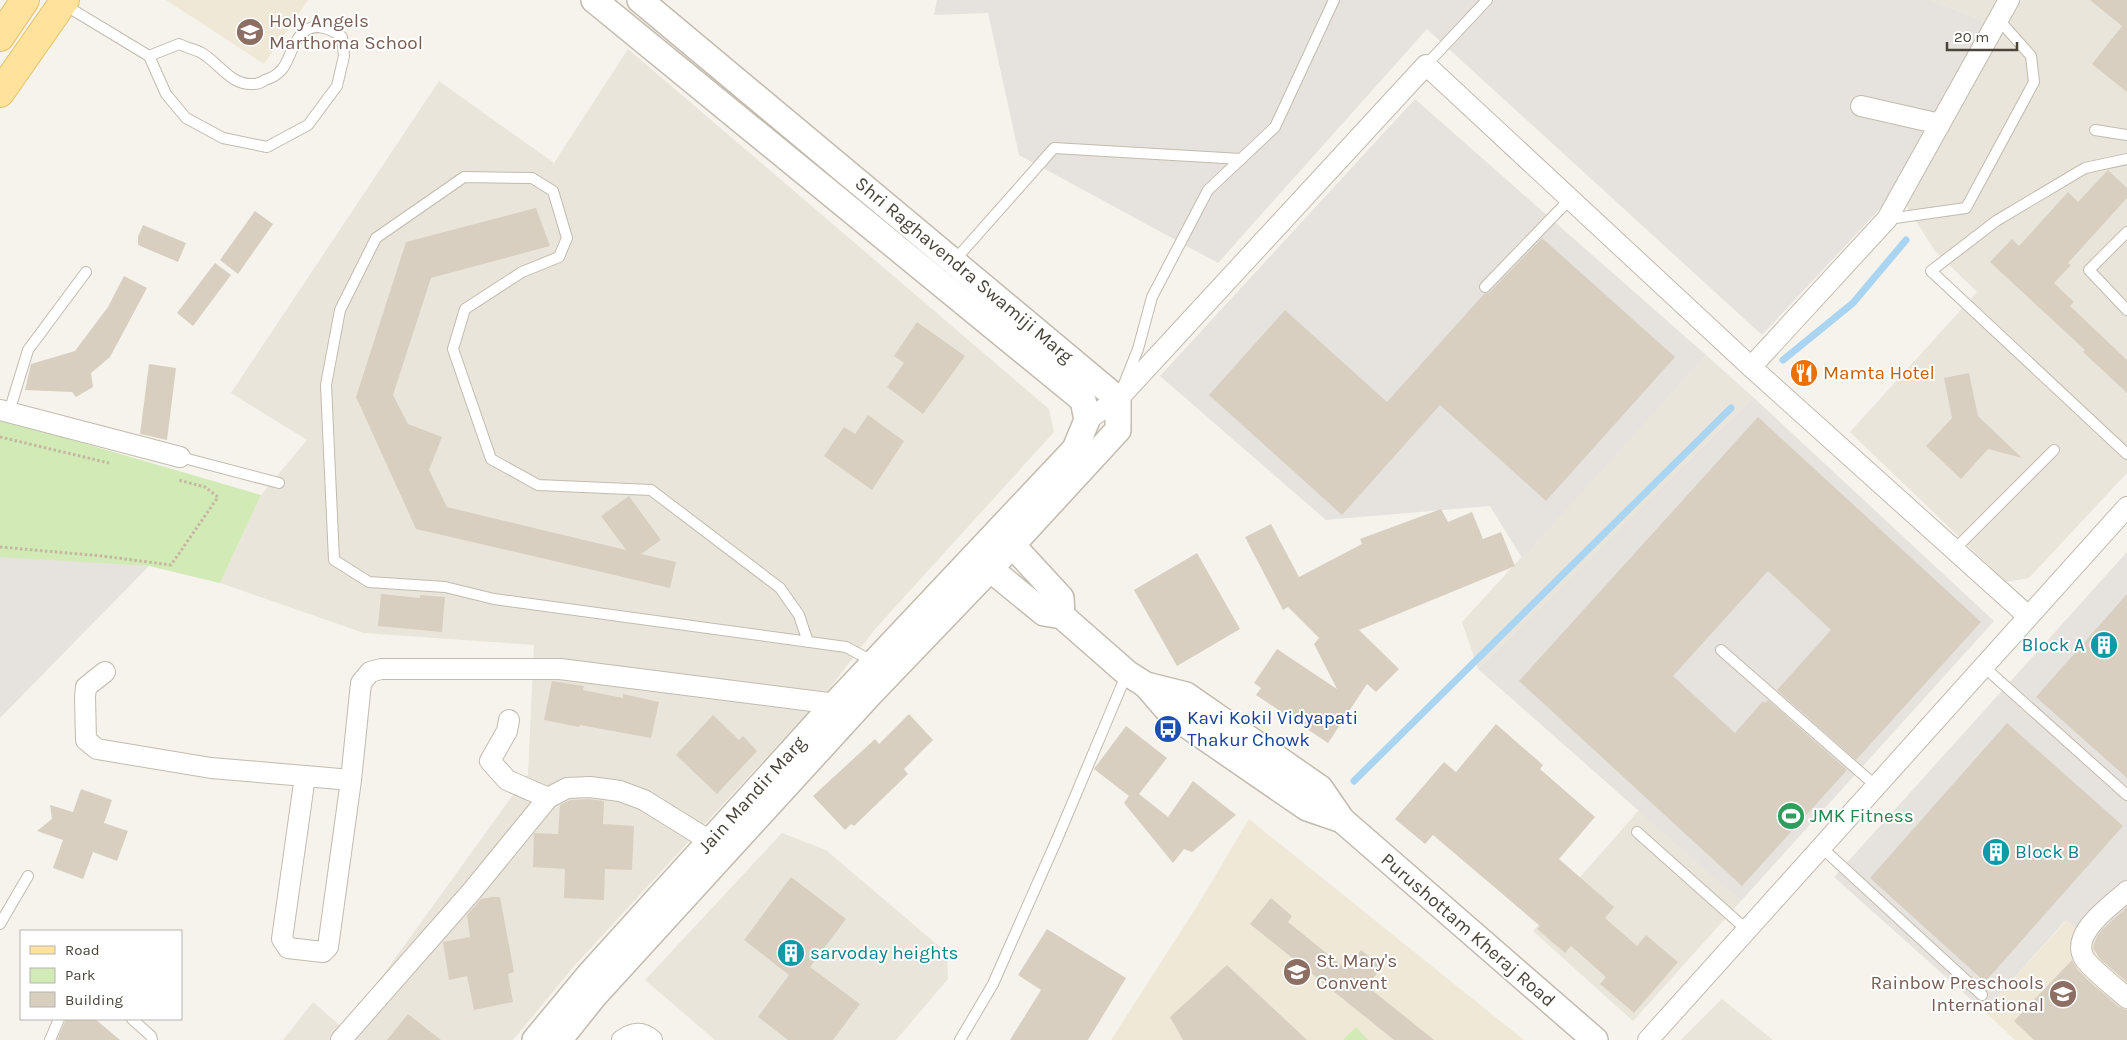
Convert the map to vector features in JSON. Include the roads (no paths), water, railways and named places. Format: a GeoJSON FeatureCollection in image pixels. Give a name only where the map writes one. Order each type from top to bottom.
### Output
{"type":"FeatureCollection","features":[{"type":"Feature","properties":{"kind":"main road"},"geometry":{"type":"LineString","coordinates":[[0,37],[25,0]]}},
{"type":"Feature","properties":{"kind":"main road"},"geometry":{"type":"LineString","coordinates":[[0,92],[63,2]]}},
{"type":"Feature","properties":{"kind":"street","name":"Shri Raghavendra Swamiji Marg"},"geometry":{"type":"LineString","coordinates":[[640,0],[1118,399]]}},
{"type":"Feature","properties":{"kind":"street"},"geometry":{"type":"LineString","coordinates":[[1751,367],[1887,219],[2009,0]]}},
{"type":"Feature","properties":{"kind":"street","name":"Shri Raghavendra Swamiji Marg"},"geometry":{"type":"LineString","coordinates":[[604,3],[734,115],[1083,400],[1087,420]]}},
{"type":"Feature","properties":{"kind":"street"},"geometry":{"type":"LineString","coordinates":[[1066,472],[1087,420],[1118,399],[1426,65],[1751,367],[2028,616]]}},
{"type":"Feature","properties":{"kind":"street"},"geometry":{"type":"LineString","coordinates":[[734,115],[751,92]]}},
{"type":"Feature","properties":{"kind":"street"},"geometry":{"type":"LineString","coordinates":[[1861,106],[1940,124]]}},
{"type":"Feature","properties":{"kind":"street"},"geometry":{"type":"LineString","coordinates":[[854,213],[870,192]]}},
{"type":"Feature","properties":{"kind":"street"},"geometry":{"type":"LineString","coordinates":[[947,289],[958,265]]}},
{"type":"Feature","properties":{"kind":"street"},"geometry":{"type":"LineString","coordinates":[[982,562],[1066,472],[1118,430],[1118,399]]}},
{"type":"Feature","properties":{"kind":"street"},"geometry":{"type":"LineString","coordinates":[[5,411],[180,456]]}},
{"type":"Feature","properties":{"kind":"street"},"geometry":{"type":"LineString","coordinates":[[1648,1040],[2127,507]]}},
{"type":"Feature","properties":{"kind":"street"},"geometry":{"type":"LineString","coordinates":[[1005,538],[1061,598],[1062,616]]}},
{"type":"Feature","properties":{"kind":"street","name":"Purushottam Kheraj Road"},"geometry":{"type":"LineString","coordinates":[[982,562],[1044,613],[1062,616],[1136,679],[1172,715],[1249,753],[1307,808],[1342,820],[1595,1040]]}},
{"type":"Feature","properties":{"kind":"street","name":"Jain Mandir Marg"},"geometry":{"type":"LineString","coordinates":[[782,776],[836,704],[865,687],[875,663],[982,562]]}},
{"type":"Feature","properties":{"kind":"street","name":"Jain Mandir Marg"},"geometry":{"type":"LineString","coordinates":[[546,1038],[782,776],[982,562]]}},
{"type":"Feature","properties":{"kind":"street"},"geometry":{"type":"LineString","coordinates":[[305,776],[282,939],[288,948],[323,952],[328,947],[351,780],[361,683],[370,672],[381,669],[560,669],[836,704]]}},
{"type":"Feature","properties":{"kind":"street"},"geometry":{"type":"LineString","coordinates":[[105,672],[86,687],[85,697],[86,740],[98,749],[211,768],[351,780]]}},
{"type":"Feature","properties":{"kind":"street"},"geometry":{"type":"LineString","coordinates":[[510,720],[507,731],[490,761],[507,780],[548,798]]}},
{"type":"Feature","properties":{"kind":"street"},"geometry":{"type":"LineString","coordinates":[[341,1040],[472,891],[548,798],[566,788],[590,787],[620,791],[644,800],[710,841]]}},
{"type":"Feature","properties":{"kind":"street","name":"Jain Mandir Marg"},"geometry":{"type":"LineString","coordinates":[[680,888],[710,841],[740,822]]}},
{"type":"Feature","properties":{"kind":"street"},"geometry":{"type":"LineString","coordinates":[[2127,891],[2085,931],[2080,945],[2084,959],[2127,998]]}},
{"type":"Feature","properties":{"kind":"street"},"geometry":{"type":"LineString","coordinates":[[622,1040],[631,1034],[646,1035],[652,1040]]}},
{"type":"Feature","properties":{"kind":"lane"},"geometry":{"type":"LineString","coordinates":[[1118,399],[1138,349],[1152,297],[1208,190],[1275,127],[1334,0]]}},
{"type":"Feature","properties":{"kind":"lane"},"geometry":{"type":"LineString","coordinates":[[1426,65],[1486,0]]}},
{"type":"Feature","properties":{"kind":"lane"},"geometry":{"type":"LineString","coordinates":[[63,2],[149,56],[166,94],[186,118],[223,138],[267,147],[308,125],[337,86],[344,56],[342,37],[333,30],[321,26],[308,29],[299,37],[288,63],[276,77],[254,84],[235,81],[200,52],[178,44],[149,56]]}},
{"type":"Feature","properties":{"kind":"lane"},"geometry":{"type":"LineString","coordinates":[[1887,219],[1966,208],[2034,82],[2031,56],[1999,20]]}},
{"type":"Feature","properties":{"kind":"lane"},"geometry":{"type":"LineString","coordinates":[[2095,130],[2127,135]]}},
{"type":"Feature","properties":{"kind":"lane"},"geometry":{"type":"LineString","coordinates":[[958,265],[1054,148],[1241,159]]}},
{"type":"Feature","properties":{"kind":"lane"},"geometry":{"type":"LineString","coordinates":[[2127,159],[2085,168],[1996,222],[1931,271],[2127,454]]}},
{"type":"Feature","properties":{"kind":"lane"},"geometry":{"type":"LineString","coordinates":[[808,642],[799,615],[780,588],[651,490],[538,485],[491,459],[453,349],[465,309],[522,272],[559,257],[566,238],[554,191],[532,178],[464,177],[376,238],[340,310],[326,385],[334,560],[368,582],[445,587],[494,598],[808,642],[846,647],[875,663]]}},
{"type":"Feature","properties":{"kind":"lane"},"geometry":{"type":"LineString","coordinates":[[1485,287],[1570,199]]}},
{"type":"Feature","properties":{"kind":"lane"},"geometry":{"type":"LineString","coordinates":[[2127,232],[2088,270],[2127,310]]}},
{"type":"Feature","properties":{"kind":"lane"},"geometry":{"type":"LineString","coordinates":[[5,411],[28,350],[86,272]]}},
{"type":"Feature","properties":{"kind":"lane"},"geometry":{"type":"LineString","coordinates":[[1954,550],[2054,450]]}},
{"type":"Feature","properties":{"kind":"lane"},"geometry":{"type":"LineString","coordinates":[[180,456],[279,483]]}},
{"type":"Feature","properties":{"kind":"lane"},"geometry":{"type":"LineString","coordinates":[[1721,650],[1876,786]]}},
{"type":"Feature","properties":{"kind":"lane"},"geometry":{"type":"LineString","coordinates":[[1983,666],[2127,794]]}},
{"type":"Feature","properties":{"kind":"lane"},"geometry":{"type":"LineString","coordinates":[[960,1040],[993,984],[1058,838],[1136,679]]}},
{"type":"Feature","properties":{"kind":"lane"},"geometry":{"type":"LineString","coordinates":[[1637,832],[1747,930]]}},
{"type":"Feature","properties":{"kind":"lane"},"geometry":{"type":"LineString","coordinates":[[1821,847],[1982,995]]}},
{"type":"Feature","properties":{"kind":"lane"},"geometry":{"type":"LineString","coordinates":[[0,924],[28,876]]}},
{"type":"Feature","properties":{"kind":"lane"},"geometry":{"type":"LineString","coordinates":[[50,1040],[59,1020]]}},
{"type":"Feature","properties":{"kind":"lane"},"geometry":{"type":"LineString","coordinates":[[133,1020],[151,1036],[152,1040]]}},
{"type":"Feature","properties":{"kind":"waterway"},"geometry":{"type":"LineString","coordinates":[[1783,360],[1853,303],[1906,240]]}},
{"type":"Feature","properties":{"kind":"waterway"},"geometry":{"type":"LineString","coordinates":[[1354,781],[1731,408]]}},
{"type":"Feature","properties":{"kind":"place","name":"Holy Angels Marthoma School"},"geometry":{"type":"Point","coordinates":[250,32]}},
{"type":"Feature","properties":{"kind":"place","name":"Mamta Hotel"},"geometry":{"type":"Point","coordinates":[1804,373]}},
{"type":"Feature","properties":{"kind":"place","name":"Block A"},"geometry":{"type":"Point","coordinates":[2104,645]}},
{"type":"Feature","properties":{"kind":"place","name":"Kavi Kokil Vidyapati Thakur Chowk"},"geometry":{"type":"Point","coordinates":[1168,729]}},
{"type":"Feature","properties":{"kind":"place","name":"JMK Fitness"},"geometry":{"type":"Point","coordinates":[1791,816]}},
{"type":"Feature","properties":{"kind":"place","name":"Block B"},"geometry":{"type":"Point","coordinates":[1996,852]}},
{"type":"Feature","properties":{"kind":"place","name":"sarvoday heights"},"geometry":{"type":"Point","coordinates":[791,953]}},
{"type":"Feature","properties":{"kind":"place","name":"St. Mary's Convent"},"geometry":{"type":"Point","coordinates":[1297,972]}},
{"type":"Feature","properties":{"kind":"place","name":"Rainbow Preschools International"},"geometry":{"type":"Point","coordinates":[2063,994]}}]}
